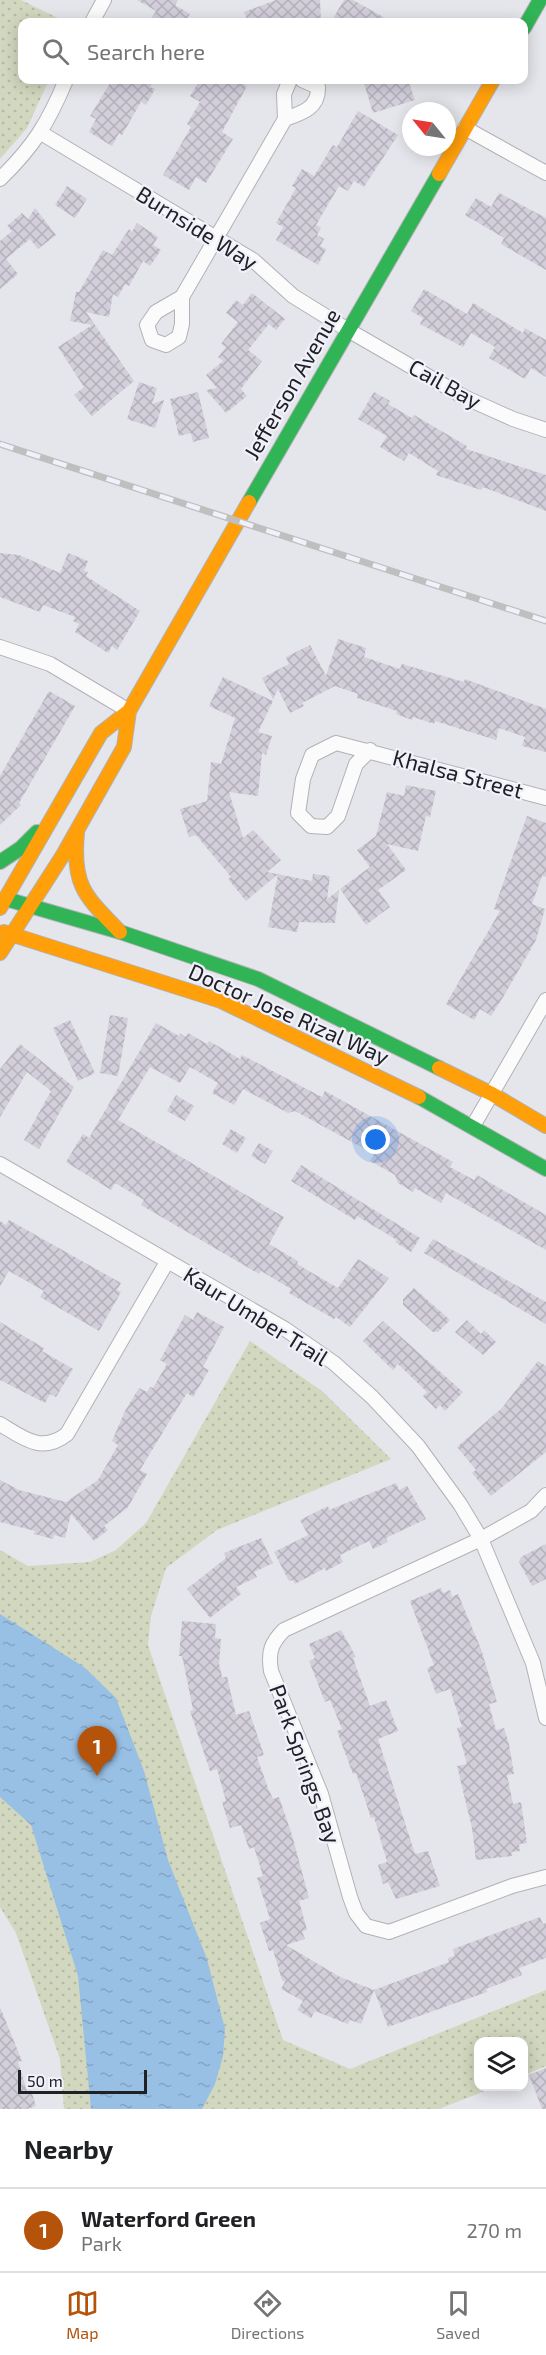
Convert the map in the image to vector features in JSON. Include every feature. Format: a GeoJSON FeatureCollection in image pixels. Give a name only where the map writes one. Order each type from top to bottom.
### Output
{"type":"FeatureCollection","features":[{"type":"Feature","properties":{"kind":"street"},"geometry":{"type":"LineString","coordinates":[[94,18],[104,0]]}},
{"type":"Feature","properties":{"kind":"street"},"geometry":{"type":"LineString","coordinates":[[528,21],[540,0]]}},
{"type":"Feature","properties":{"kind":"street"},"geometry":{"type":"LineString","coordinates":[[0,179],[28,151],[41,133],[64,84]]}},
{"type":"Feature","properties":{"kind":"street"},"geometry":{"type":"LineString","coordinates":[[182,297],[285,119],[284,94],[288,84]]}},
{"type":"Feature","properties":{"kind":"street"},"geometry":{"type":"LineString","coordinates":[[285,119],[312,107],[318,94],[318,87],[311,84]]}},
{"type":"Feature","properties":{"kind":"street","name":"Jefferson Avenue"},"geometry":{"type":"LineString","coordinates":[[2,902],[101,733],[129,711],[491,84]]}},
{"type":"Feature","properties":{"kind":"street"},"geometry":{"type":"LineString","coordinates":[[465,128],[546,173]]}},
{"type":"Feature","properties":{"kind":"street","name":"Burnside Way"},"geometry":{"type":"LineString","coordinates":[[41,133],[253,260],[293,296],[348,330]]}},
{"type":"Feature","properties":{"kind":"street","name":"Cail Bay"},"geometry":{"type":"LineString","coordinates":[[348,330],[464,397],[513,419],[546,430]]}},
{"type":"Feature","properties":{"kind":"street"},"geometry":{"type":"LineString","coordinates":[[0,646],[50,664],[129,711]]}},
{"type":"Feature","properties":{"kind":"street","name":"Jefferson Avenue"},"geometry":{"type":"LineString","coordinates":[[0,953],[7,933],[31,907],[124,747],[129,711]]}},
{"type":"Feature","properties":{"kind":"street","name":"Khalsa Street"},"geometry":{"type":"LineString","coordinates":[[370,750],[356,764],[338,816],[327,827],[311,826],[298,813],[303,779],[312,755],[336,743],[370,750],[546,798]]}},
{"type":"Feature","properties":{"kind":"street"},"geometry":{"type":"LineString","coordinates":[[0,862],[21,848],[54,815]]}},
{"type":"Feature","properties":{"kind":"street"},"geometry":{"type":"LineString","coordinates":[[77,828],[75,868],[86,896],[120,932]]}},
{"type":"Feature","properties":{"kind":"street","name":"Doctor Jose Rizal Way"},"geometry":{"type":"LineString","coordinates":[[2,902],[31,907],[120,932],[258,978],[492,1094],[546,1126]]}},
{"type":"Feature","properties":{"kind":"street","name":"Doctor Jose Rizal Way"},"geometry":{"type":"LineString","coordinates":[[7,933],[221,1001],[329,1052],[473,1126],[546,1169]]}},
{"type":"Feature","properties":{"kind":"street"},"geometry":{"type":"LineString","coordinates":[[473,1126],[546,1000]]}},
{"type":"Feature","properties":{"kind":"street","name":"Kaur Umber Trail"},"geometry":{"type":"LineString","coordinates":[[0,1164],[285,1329],[357,1383],[418,1446],[482,1539],[533,1664],[546,1718]]}},
{"type":"Feature","properties":{"kind":"street"},"geometry":{"type":"LineString","coordinates":[[0,1424],[32,1442],[43,1444],[56,1443],[67,1434],[167,1262]]}},
{"type":"Feature","properties":{"kind":"street","name":"Park Springs Bay"},"geometry":{"type":"LineString","coordinates":[[546,1495],[531,1511],[482,1539],[285,1630],[274,1641],[268,1654],[271,1671],[321,1794],[353,1905],[366,1926],[389,1932],[512,1886],[546,1877]]}},
{"type":"Feature","properties":{"kind":"green space"},"geometry":{"type":"Polygon","coordinates":[[[0,0],[21,0],[58,18],[18,18],[18,84],[47,84],[27,128],[0,159],[0,0]]]}},
{"type":"Feature","properties":{"kind":"green space"},"geometry":{"type":"Polygon","coordinates":[[[250,1341],[322,1391],[391,1459],[217,1530],[166,1568],[151,1616],[148,1645],[283,2040],[350,2069],[546,1990],[546,2066],[528,2073],[528,2037],[474,2037],[474,2091],[485,2091],[439,2109],[64,2109],[60,2059],[16,1933],[0,1907],[0,1550],[28,1566],[90,1562],[116,1550],[146,1523],[250,1341]]]}},
{"type":"Feature","properties":{"kind":"water"},"geometry":{"type":"Polygon","coordinates":[[[0,1614],[84,1667],[116,1698],[144,1771],[168,1860],[207,1959],[225,2029],[223,2056],[215,2084],[202,2109],[91,2109],[78,1976],[31,1825],[0,1797],[0,1614]]]}},
{"type":"Feature","properties":{"kind":"building"},"geometry":{"type":"Polygon","coordinates":[[[137,0],[178,0],[175,5],[190,14],[188,18],[152,18],[156,11],[137,0]]]}},
{"type":"Feature","properties":{"kind":"building"},"geometry":{"type":"Polygon","coordinates":[[[276,0],[320,0],[321,18],[246,18],[244,12],[276,0]]]}},
{"type":"Feature","properties":{"kind":"building"},"geometry":{"type":"Polygon","coordinates":[[[344,0],[353,0],[385,18],[333,18],[344,0]]]}},
{"type":"Feature","properties":{"kind":"building"},"geometry":{"type":"Polygon","coordinates":[[[110,84],[152,84],[150,87],[155,89],[146,105],[141,102],[122,135],[119,133],[112,146],[89,132],[96,119],[90,116],[110,84]]]}},
{"type":"Feature","properties":{"kind":"building"},"geometry":{"type":"Polygon","coordinates":[[[198,84],[243,84],[247,86],[222,132],[233,139],[206,183],[196,177],[189,190],[163,175],[191,127],[187,124],[200,102],[190,96],[198,84]]]}},
{"type":"Feature","properties":{"kind":"building"},"geometry":{"type":"Polygon","coordinates":[[[364,84],[409,84],[415,100],[402,102],[402,104],[373,113],[364,84]]]}},
{"type":"Feature","properties":{"kind":"building"},"geometry":{"type":"Polygon","coordinates":[[[358,111],[398,135],[364,187],[354,181],[348,191],[339,186],[316,225],[321,228],[317,235],[324,239],[320,246],[326,249],[318,265],[276,240],[283,227],[276,223],[296,188],[292,186],[302,169],[314,176],[333,145],[337,147],[358,111]]]}},
{"type":"Feature","properties":{"kind":"building"},"geometry":{"type":"Polygon","coordinates":[[[67,186],[87,199],[75,218],[55,205],[67,186]]]}},
{"type":"Feature","properties":{"kind":"building"},"geometry":{"type":"Polygon","coordinates":[[[499,193],[546,218],[546,270],[501,244],[504,238],[465,215],[476,198],[491,207],[499,193]]]}},
{"type":"Feature","properties":{"kind":"building"},"geometry":{"type":"Polygon","coordinates":[[[35,208],[56,235],[38,249],[30,239],[6,259],[18,274],[0,289],[0,241],[12,231],[7,226],[22,213],[28,219],[35,208]]]}},
{"type":"Feature","properties":{"kind":"building"},"geometry":{"type":"Polygon","coordinates":[[[137,223],[158,237],[153,245],[161,250],[150,266],[143,261],[129,286],[125,284],[118,297],[113,294],[109,317],[86,312],[134,381],[92,416],[74,395],[84,387],[58,347],[92,325],[70,321],[76,292],[79,292],[103,250],[112,255],[129,229],[132,232],[137,223]]]}},
{"type":"Feature","properties":{"kind":"building"},"geometry":{"type":"Polygon","coordinates":[[[424,289],[467,314],[473,303],[523,333],[525,328],[546,340],[546,377],[531,368],[525,379],[489,358],[495,347],[471,333],[463,347],[420,324],[423,318],[411,311],[424,289]]]}},
{"type":"Feature","properties":{"kind":"building"},"geometry":{"type":"Polygon","coordinates":[[[252,293],[285,319],[276,330],[269,324],[248,350],[262,361],[241,389],[247,396],[226,413],[206,390],[217,388],[206,375],[223,361],[218,357],[226,347],[221,344],[238,322],[226,313],[236,300],[243,305],[252,293]]]}},
{"type":"Feature","properties":{"kind":"building"},"geometry":{"type":"Polygon","coordinates":[[[139,382],[157,388],[152,404],[164,400],[155,428],[127,419],[139,382]]]}},
{"type":"Feature","properties":{"kind":"building"},"geometry":{"type":"Polygon","coordinates":[[[198,392],[209,438],[193,442],[191,433],[179,436],[170,399],[198,392]]]}},
{"type":"Feature","properties":{"kind":"building"},"geometry":{"type":"Polygon","coordinates":[[[374,392],[390,401],[388,404],[412,418],[414,415],[467,446],[466,449],[546,475],[546,511],[483,487],[481,490],[436,475],[438,471],[409,453],[404,461],[380,447],[387,436],[358,419],[374,392]]]}},
{"type":"Feature","properties":{"kind":"building"},"geometry":{"type":"Polygon","coordinates":[[[0,553],[19,555],[60,573],[68,553],[88,561],[84,571],[88,572],[86,576],[140,611],[117,650],[112,646],[108,653],[75,632],[79,624],[73,621],[75,617],[43,605],[40,612],[0,597],[0,553]]]}},
{"type":"Feature","properties":{"kind":"building"},"geometry":{"type":"Polygon","coordinates":[[[338,639],[366,648],[364,657],[400,669],[402,664],[464,682],[465,679],[546,709],[546,752],[522,746],[525,737],[499,728],[496,740],[435,721],[434,724],[413,717],[412,720],[396,714],[397,711],[357,698],[358,694],[335,686],[302,703],[304,706],[290,713],[278,689],[273,699],[262,678],[289,664],[286,657],[310,645],[326,676],[338,639]]]}},
{"type":"Feature","properties":{"kind":"building"},"geometry":{"type":"Polygon","coordinates":[[[223,677],[273,701],[258,732],[272,736],[266,755],[262,753],[258,796],[229,792],[243,838],[253,830],[281,860],[267,872],[278,874],[246,901],[228,879],[231,877],[196,835],[189,837],[180,809],[207,801],[211,762],[221,764],[235,718],[209,706],[223,677]]]}},
{"type":"Feature","properties":{"kind":"building"},"geometry":{"type":"Polygon","coordinates":[[[49,691],[75,706],[19,803],[21,805],[0,825],[0,776],[49,691]]]}},
{"type":"Feature","properties":{"kind":"building"},"geometry":{"type":"Polygon","coordinates":[[[406,785],[436,791],[430,817],[426,816],[418,851],[387,844],[406,870],[378,890],[390,907],[366,925],[340,889],[370,867],[357,850],[376,836],[387,792],[404,796],[406,785]]]}},
{"type":"Feature","properties":{"kind":"building"},"geometry":{"type":"Polygon","coordinates":[[[527,816],[546,823],[546,877],[542,876],[532,904],[545,909],[536,940],[491,1016],[480,1009],[474,1020],[446,1004],[500,911],[494,909],[527,816]]]}},
{"type":"Feature","properties":{"kind":"building"},"geometry":{"type":"Polygon","coordinates":[[[278,874],[312,881],[313,874],[330,876],[327,899],[339,890],[335,923],[299,922],[297,932],[268,927],[278,874]]]}},
{"type":"Feature","properties":{"kind":"building"},"geometry":{"type":"Polygon","coordinates":[[[110,1015],[128,1018],[118,1076],[100,1073],[110,1015]]]}},
{"type":"Feature","properties":{"kind":"building"},"geometry":{"type":"Polygon","coordinates":[[[70,1020],[95,1073],[78,1081],[53,1028],[70,1020]]]}},
{"type":"Feature","properties":{"kind":"building"},"geometry":{"type":"Polygon","coordinates":[[[156,1023],[179,1036],[180,1033],[185,1037],[188,1033],[207,1044],[209,1041],[240,1059],[242,1055],[322,1097],[325,1091],[453,1162],[450,1167],[474,1180],[477,1175],[546,1215],[546,1250],[446,1193],[441,1203],[415,1188],[413,1192],[398,1183],[395,1175],[370,1161],[374,1154],[295,1111],[288,1113],[243,1089],[234,1105],[212,1093],[218,1083],[190,1067],[180,1083],[150,1067],[118,1120],[284,1217],[269,1244],[298,1261],[297,1264],[338,1288],[358,1259],[389,1278],[350,1327],[336,1317],[334,1319],[289,1293],[291,1289],[261,1271],[259,1274],[141,1205],[144,1200],[115,1183],[111,1190],[66,1162],[83,1134],[89,1138],[156,1023]]]}},
{"type":"Feature","properties":{"kind":"building"},"geometry":{"type":"Polygon","coordinates":[[[20,1044],[74,1087],[39,1149],[24,1140],[51,1091],[27,1072],[0,1117],[0,1069],[20,1044]]]}},
{"type":"Feature","properties":{"kind":"building"},"geometry":{"type":"Polygon","coordinates":[[[176,1095],[194,1106],[185,1121],[167,1111],[176,1095]]]}},
{"type":"Feature","properties":{"kind":"building"},"geometry":{"type":"Polygon","coordinates":[[[231,1129],[246,1138],[237,1153],[222,1144],[231,1129]]]}},
{"type":"Feature","properties":{"kind":"building"},"geometry":{"type":"Polygon","coordinates":[[[259,1143],[273,1151],[265,1164],[251,1156],[259,1143]]]}},
{"type":"Feature","properties":{"kind":"building"},"geometry":{"type":"Polygon","coordinates":[[[301,1165],[420,1238],[411,1252],[395,1242],[397,1240],[357,1216],[355,1220],[291,1181],[301,1165]]]}},
{"type":"Feature","properties":{"kind":"building"},"geometry":{"type":"Polygon","coordinates":[[[9,1220],[121,1283],[117,1290],[121,1292],[99,1331],[40,1297],[44,1291],[9,1271],[0,1286],[0,1221],[6,1225],[9,1220]]]}},
{"type":"Feature","properties":{"kind":"building"},"geometry":{"type":"Polygon","coordinates":[[[433,1239],[546,1302],[546,1324],[424,1253],[433,1239]]]}},
{"type":"Feature","properties":{"kind":"building"},"geometry":{"type":"Polygon","coordinates":[[[414,1288],[450,1320],[438,1332],[433,1332],[403,1305],[403,1299],[414,1288]]]}},
{"type":"Feature","properties":{"kind":"building"},"geometry":{"type":"Polygon","coordinates":[[[197,1312],[224,1327],[203,1367],[209,1370],[193,1397],[187,1393],[140,1470],[147,1474],[128,1507],[104,1526],[108,1530],[94,1541],[71,1514],[65,1538],[54,1535],[53,1539],[34,1534],[35,1531],[0,1522],[0,1480],[19,1490],[66,1502],[98,1480],[118,1445],[112,1441],[125,1411],[139,1388],[147,1392],[150,1387],[153,1388],[167,1364],[160,1360],[185,1315],[193,1320],[197,1312]]]}},
{"type":"Feature","properties":{"kind":"building"},"geometry":{"type":"Polygon","coordinates":[[[467,1320],[481,1334],[484,1330],[496,1342],[483,1355],[455,1332],[467,1320]]]}},
{"type":"Feature","properties":{"kind":"building"},"geometry":{"type":"Polygon","coordinates":[[[383,1321],[463,1392],[445,1411],[440,1405],[436,1409],[423,1396],[427,1392],[398,1364],[393,1370],[363,1341],[383,1321]]]}},
{"type":"Feature","properties":{"kind":"building"},"geometry":{"type":"Polygon","coordinates":[[[0,1322],[44,1348],[42,1351],[73,1369],[56,1397],[50,1394],[45,1403],[0,1380],[0,1322]]]}},
{"type":"Feature","properties":{"kind":"building"},"geometry":{"type":"Polygon","coordinates":[[[538,1361],[546,1366],[546,1452],[491,1496],[472,1473],[476,1470],[457,1447],[502,1408],[538,1361]]]}},
{"type":"Feature","properties":{"kind":"building"},"geometry":{"type":"Polygon","coordinates":[[[396,1483],[399,1490],[407,1486],[426,1519],[386,1538],[388,1542],[373,1549],[369,1541],[340,1555],[343,1562],[326,1571],[325,1568],[295,1584],[293,1580],[289,1581],[274,1552],[308,1535],[300,1520],[328,1506],[329,1510],[396,1483]]]}},
{"type":"Feature","properties":{"kind":"building"},"geometry":{"type":"Polygon","coordinates":[[[261,1538],[273,1563],[254,1572],[257,1577],[236,1587],[241,1594],[210,1618],[187,1589],[226,1558],[224,1553],[261,1538]]]}},
{"type":"Feature","properties":{"kind":"building"},"geometry":{"type":"Polygon","coordinates":[[[546,1544],[546,1579],[532,1586],[519,1562],[521,1557],[546,1544]]]}},
{"type":"Feature","properties":{"kind":"building"},"geometry":{"type":"Polygon","coordinates":[[[441,1588],[443,1593],[450,1590],[452,1597],[458,1594],[481,1649],[497,1702],[489,1704],[496,1730],[504,1728],[509,1744],[514,1774],[507,1775],[513,1804],[521,1802],[527,1843],[519,1844],[520,1851],[511,1852],[512,1856],[476,1860],[472,1828],[457,1766],[467,1764],[457,1728],[462,1727],[450,1689],[436,1694],[427,1668],[434,1665],[410,1601],[441,1588]]]}},
{"type":"Feature","properties":{"kind":"building"},"geometry":{"type":"Polygon","coordinates":[[[182,1621],[216,1624],[215,1638],[221,1639],[219,1663],[222,1677],[227,1677],[236,1715],[249,1711],[264,1755],[257,1757],[273,1799],[279,1797],[292,1835],[309,1898],[299,1901],[307,1930],[302,1931],[305,1939],[286,1945],[340,1977],[374,1990],[361,2024],[350,2020],[348,2024],[315,2011],[311,2018],[297,2010],[303,2001],[281,1989],[285,1982],[282,1980],[273,1950],[269,1951],[260,1923],[270,1919],[257,1878],[263,1876],[254,1847],[249,1849],[241,1825],[230,1828],[222,1802],[226,1801],[217,1769],[210,1771],[190,1711],[193,1710],[188,1685],[182,1656],[179,1656],[182,1621]]]}},
{"type":"Feature","properties":{"kind":"building"},"geometry":{"type":"Polygon","coordinates":[[[341,1630],[356,1657],[353,1658],[370,1706],[386,1700],[390,1710],[398,1731],[378,1739],[415,1854],[428,1851],[440,1886],[396,1899],[388,1882],[383,1884],[378,1865],[387,1862],[374,1817],[371,1818],[356,1773],[353,1774],[337,1731],[342,1729],[330,1700],[325,1702],[309,1661],[315,1658],[309,1644],[341,1630]]]}},
{"type":"Feature","properties":{"kind":"building"},"geometry":{"type":"Polygon","coordinates":[[[540,1917],[543,1924],[546,1923],[546,1958],[519,1968],[522,1975],[486,1989],[487,1992],[388,2027],[374,1990],[449,1962],[448,1958],[455,1956],[453,1949],[540,1917]]]}},
{"type":"Feature","properties":{"kind":"building"},"geometry":{"type":"Polygon","coordinates":[[[0,2007],[22,2061],[18,2062],[27,2091],[31,2090],[36,2106],[27,2109],[0,2109],[0,2007]]]}},
{"type":"Feature","properties":{"kind":"building"},"geometry":{"type":"Polygon","coordinates":[[[546,2068],[546,2109],[542,2109],[529,2075],[546,2068]]]}},
{"type":"Feature","properties":{"kind":"railway"},"geometry":{"type":"LineString","coordinates":[[0,444],[546,621]]}},
{"type":"Feature","properties":{"kind":"traffic: fast"},"geometry":{"type":"LineString","coordinates":[[528,21],[540,0]]}},
{"type":"Feature","properties":{"kind":"traffic: fast"},"geometry":{"type":"LineString","coordinates":[[249,502],[439,174]]}},
{"type":"Feature","properties":{"kind":"traffic: fast"},"geometry":{"type":"LineString","coordinates":[[0,862],[21,848],[37,832]]}},
{"type":"Feature","properties":{"kind":"traffic: fast"},"geometry":{"type":"LineString","coordinates":[[6,899],[120,932],[258,979],[439,1068]]}},
{"type":"Feature","properties":{"kind":"traffic: fast"},"geometry":{"type":"LineString","coordinates":[[419,1097],[546,1169]]}},
{"type":"Feature","properties":{"kind":"traffic: slow"},"geometry":{"type":"LineString","coordinates":[[439,174],[491,84]]}},
{"type":"Feature","properties":{"kind":"traffic: slow"},"geometry":{"type":"LineString","coordinates":[[0,953],[63,855],[124,747],[129,711],[249,502]]}},
{"type":"Feature","properties":{"kind":"traffic: slow"},"geometry":{"type":"LineString","coordinates":[[0,908],[101,733],[129,711]]}},
{"type":"Feature","properties":{"kind":"traffic: slow"},"geometry":{"type":"LineString","coordinates":[[77,833],[79,878],[90,899],[120,932]]}},
{"type":"Feature","properties":{"kind":"traffic: slow"},"geometry":{"type":"LineString","coordinates":[[4,932],[221,1001],[419,1097]]}},
{"type":"Feature","properties":{"kind":"traffic: slow"},"geometry":{"type":"LineString","coordinates":[[439,1068],[492,1094],[546,1126]]}},
{"type":"Feature","properties":{"kind":"place","name":"Waterford Green"},"geometry":{"type":"Point","coordinates":[97,1776]}}]}
